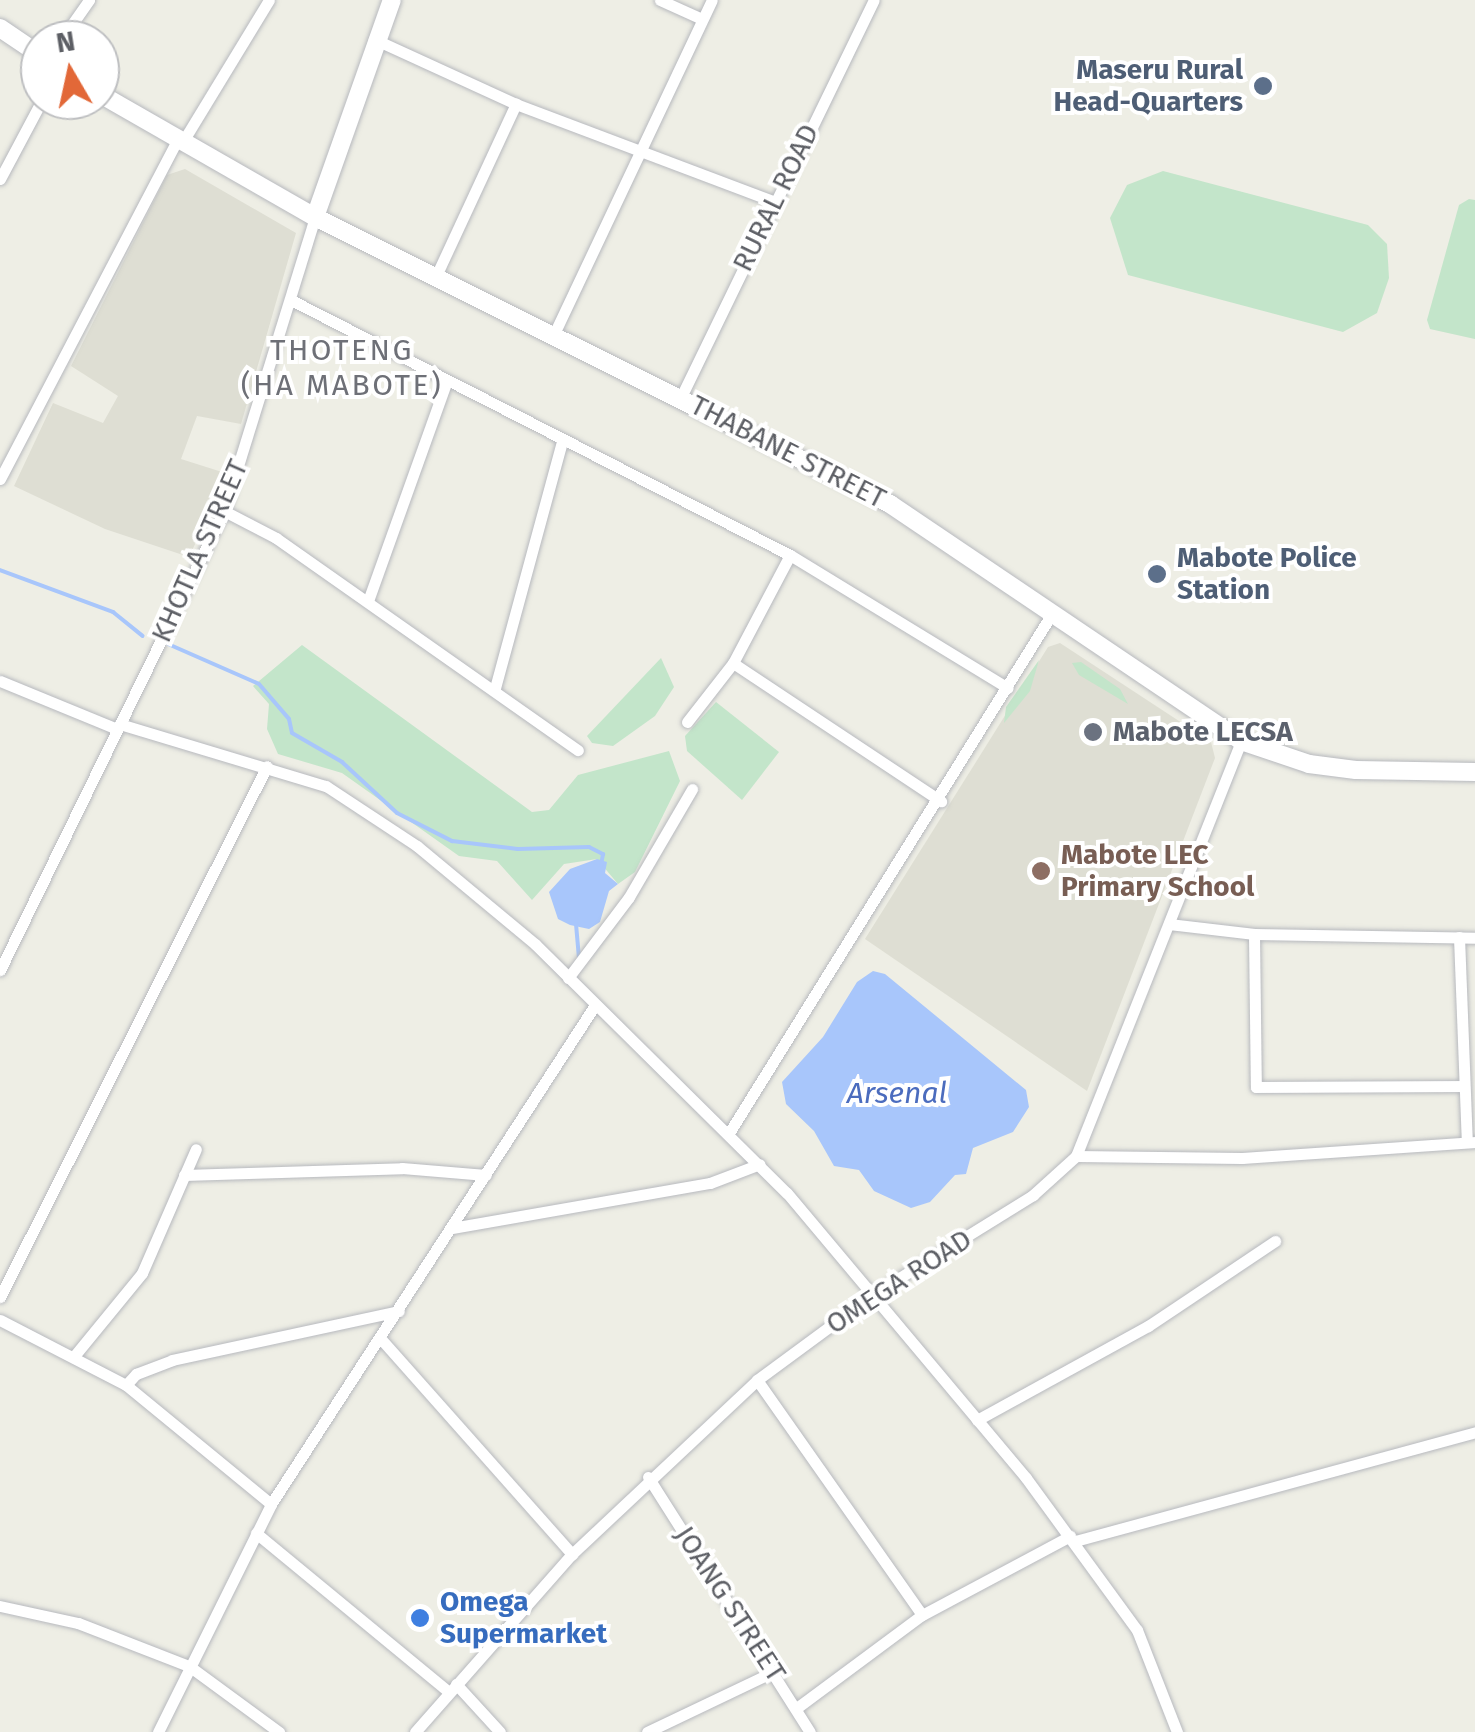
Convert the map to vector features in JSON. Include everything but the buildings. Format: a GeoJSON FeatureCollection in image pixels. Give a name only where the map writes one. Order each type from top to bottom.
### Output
{"type":"FeatureCollection","features":[{"type":"Feature","properties":{"kind":"street"},"geometry":{"type":"LineString","coordinates":[[0,479],[179,142],[269,0]]}},
{"type":"Feature","properties":{"kind":"street","name":"KHOTLA STREET"},"geometry":{"type":"LineString","coordinates":[[0,970],[224,511],[315,217],[374,39],[392,0]]}},
{"type":"Feature","properties":{"kind":"street"},"geometry":{"type":"LineString","coordinates":[[660,0],[702,19]]}},
{"type":"Feature","properties":{"kind":"street"},"geometry":{"type":"LineString","coordinates":[[554,334],[712,0]]}},
{"type":"Feature","properties":{"kind":"street","name":"RURAL ROAD"},"geometry":{"type":"LineString","coordinates":[[681,397],[874,0]]}},
{"type":"Feature","properties":{"kind":"street"},"geometry":{"type":"LineString","coordinates":[[374,39],[516,104],[773,201]]}},
{"type":"Feature","properties":{"kind":"street"},"geometry":{"type":"LineString","coordinates":[[436,276],[516,104]]}},
{"type":"Feature","properties":{"kind":"street","name":"THABANE STREET"},"geometry":{"type":"LineString","coordinates":[[120,106],[315,217],[890,504],[1241,742],[1309,764],[1356,770],[1475,772]]}},
{"type":"Feature","properties":{"kind":"street"},"geometry":{"type":"LineString","coordinates":[[0,179],[31,120]]}},
{"type":"Feature","properties":{"kind":"street"},"geometry":{"type":"LineString","coordinates":[[291,300],[446,383],[790,554],[1008,688]]}},
{"type":"Feature","properties":{"kind":"street"},"geometry":{"type":"LineString","coordinates":[[368,601],[446,383]]}},
{"type":"Feature","properties":{"kind":"street"},"geometry":{"type":"LineString","coordinates":[[495,688],[562,441]]}},
{"type":"Feature","properties":{"kind":"street"},"geometry":{"type":"LineString","coordinates":[[224,511],[368,601],[578,750]]}},
{"type":"Feature","properties":{"kind":"street"},"geometry":{"type":"LineString","coordinates":[[686,722],[734,663],[790,554]]}},
{"type":"Feature","properties":{"kind":"street"},"geometry":{"type":"LineString","coordinates":[[729,1134],[941,801],[1051,615]]}},
{"type":"Feature","properties":{"kind":"street"},"geometry":{"type":"LineString","coordinates":[[734,663],[941,801]]}},
{"type":"Feature","properties":{"kind":"street"},"geometry":{"type":"LineString","coordinates":[[0,680],[119,726],[266,766],[364,807],[568,978],[760,1164],[874,1293],[1072,1538],[1137,1630],[1176,1732]]}},
{"type":"Feature","properties":{"kind":"street","name":"OMEGA ROAD"},"geometry":{"type":"LineString","coordinates":[[415,1732],[572,1554],[648,1477],[758,1380],[874,1293],[1033,1195],[1076,1156],[1241,742]]}},
{"type":"Feature","properties":{"kind":"street"},"geometry":{"type":"LineString","coordinates":[[0,1297],[266,766]]}},
{"type":"Feature","properties":{"kind":"street"},"geometry":{"type":"LineString","coordinates":[[568,978],[629,897],[692,789]]}},
{"type":"Feature","properties":{"kind":"street"},"geometry":{"type":"LineString","coordinates":[[1169,924],[1254,934],[1475,938]]}},
{"type":"Feature","properties":{"kind":"street"},"geometry":{"type":"LineString","coordinates":[[1254,934],[1256,1087],[1464,1086]]}},
{"type":"Feature","properties":{"kind":"street"},"geometry":{"type":"LineString","coordinates":[[1076,1156],[1242,1158],[1471,1142],[1464,1086],[1459,937]]}},
{"type":"Feature","properties":{"kind":"street"},"geometry":{"type":"LineString","coordinates":[[158,1732],[271,1504],[596,1004]]}},
{"type":"Feature","properties":{"kind":"street"},"geometry":{"type":"LineString","coordinates":[[75,1355],[142,1273],[196,1149]]}},
{"type":"Feature","properties":{"kind":"street"},"geometry":{"type":"LineString","coordinates":[[452,1228],[710,1183],[760,1164]]}},
{"type":"Feature","properties":{"kind":"street"},"geometry":{"type":"LineString","coordinates":[[184,1175],[402,1168],[486,1174]]}},
{"type":"Feature","properties":{"kind":"street"},"geometry":{"type":"LineString","coordinates":[[976,1420],[1148,1326],[1275,1241]]}},
{"type":"Feature","properties":{"kind":"street"},"geometry":{"type":"LineString","coordinates":[[126,1385],[136,1374],[186,1356],[399,1310]]}},
{"type":"Feature","properties":{"kind":"street"},"geometry":{"type":"LineString","coordinates":[[0,1320],[75,1355],[126,1385],[271,1504]]}},
{"type":"Feature","properties":{"kind":"street"},"geometry":{"type":"LineString","coordinates":[[381,1339],[572,1554]]}},
{"type":"Feature","properties":{"kind":"street"},"geometry":{"type":"LineString","coordinates":[[758,1380],[922,1615]]}},
{"type":"Feature","properties":{"kind":"street"},"geometry":{"type":"LineString","coordinates":[[798,1707],[922,1615],[1072,1538],[1475,1432]]}},
{"type":"Feature","properties":{"kind":"street","name":"JOANG STREET"},"geometry":{"type":"LineString","coordinates":[[648,1477],[798,1707],[810,1732]]}},
{"type":"Feature","properties":{"kind":"street"},"geometry":{"type":"LineString","coordinates":[[256,1533],[453,1688],[500,1732]]}},
{"type":"Feature","properties":{"kind":"street"},"geometry":{"type":"LineString","coordinates":[[0,1606],[78,1623],[189,1666],[279,1732]]}},
{"type":"Feature","properties":{"kind":"street"},"geometry":{"type":"LineString","coordinates":[[647,1732],[775,1671]]}},
{"type":"Feature","properties":{"kind":"shaded area"},"geometry":{"type":"Polygon","coordinates":[[[185,169],[296,233],[241,424],[197,416],[181,459],[222,472],[224,482],[189,557],[105,529],[14,486],[53,403],[103,423],[118,396],[71,366],[167,175],[185,169]]]}},
{"type":"Feature","properties":{"kind":"shaded area","name":"Mabote LEC Primary School"},"geometry":{"type":"Polygon","coordinates":[[[1060,643],[1211,742],[1215,758],[1087,1091],[865,939],[1048,647],[1060,643]]]}},
{"type":"Feature","properties":{"kind":"green space"},"geometry":{"type":"Polygon","coordinates":[[[1163,171],[1368,225],[1387,244],[1389,278],[1377,313],[1343,332],[1128,275],[1110,218],[1127,185],[1163,171]]]}},
{"type":"Feature","properties":{"kind":"green space"},"geometry":{"type":"Polygon","coordinates":[[[1475,200],[1475,339],[1430,329],[1427,320],[1459,205],[1475,200]]]}},
{"type":"Feature","properties":{"kind":"green space"},"geometry":{"type":"Polygon","coordinates":[[[302,645],[532,812],[549,810],[578,775],[669,751],[680,781],[635,872],[618,884],[597,859],[564,864],[532,900],[497,861],[459,856],[342,773],[278,754],[267,729],[269,704],[253,686],[302,645]]]}},
{"type":"Feature","properties":{"kind":"green space"},"geometry":{"type":"Polygon","coordinates":[[[661,658],[674,687],[655,716],[613,746],[592,743],[587,736],[661,658]]]}},
{"type":"Feature","properties":{"kind":"green space"},"geometry":{"type":"Polygon","coordinates":[[[1039,660],[1030,691],[1004,723],[1006,707],[1039,660]]]}},
{"type":"Feature","properties":{"kind":"green space"},"geometry":{"type":"Polygon","coordinates":[[[1081,662],[1120,689],[1128,704],[1079,675],[1072,663],[1081,662]]]}},
{"type":"Feature","properties":{"kind":"green space"},"geometry":{"type":"Polygon","coordinates":[[[716,702],[779,752],[742,800],[687,751],[685,736],[716,702]]]}},
{"type":"Feature","properties":{"kind":"water"},"geometry":{"type":"Polygon","coordinates":[[[597,859],[607,862],[605,873],[618,884],[609,891],[600,922],[589,929],[558,919],[549,892],[570,869],[597,859]]]}},
{"type":"Feature","properties":{"kind":"water","name":"Arsenal"},"geometry":{"type":"Polygon","coordinates":[[[873,971],[885,974],[1026,1090],[1029,1107],[1013,1132],[973,1148],[966,1174],[955,1175],[930,1202],[911,1208],[874,1191],[859,1170],[834,1166],[814,1131],[786,1104],[782,1082],[823,1037],[857,982],[873,971]]]}},
{"type":"Feature","properties":{"kind":"waterway"},"geometry":{"type":"LineString","coordinates":[[0,570],[113,612],[143,636]]}},
{"type":"Feature","properties":{"kind":"waterway"},"geometry":{"type":"LineString","coordinates":[[168,644],[259,684],[289,719],[292,733],[342,762],[397,813],[452,841],[518,849],[589,847],[603,854],[601,865]]}},
{"type":"Feature","properties":{"kind":"waterway"},"geometry":{"type":"LineString","coordinates":[[576,924],[579,957]]}},
{"type":"Feature","properties":{"kind":"place","name":"Maseru Rural Head-Quarters"},"geometry":{"type":"Point","coordinates":[1263,86]}},
{"type":"Feature","properties":{"kind":"place","name":"Mabote Police Station"},"geometry":{"type":"Point","coordinates":[1157,574]}},
{"type":"Feature","properties":{"kind":"place","name":"Mabote LECSA"},"geometry":{"type":"Point","coordinates":[1093,732]}},
{"type":"Feature","properties":{"kind":"place","name":"Mabote LEC Primary School"},"geometry":{"type":"Point","coordinates":[1041,871]}},
{"type":"Feature","properties":{"kind":"place","name":"Omega Supermarket"},"geometry":{"type":"Point","coordinates":[420,1618]}},
{"type":"Feature","properties":{"kind":"district","name":"THOTENG (HA MABOTE)"},"geometry":{"type":"Point","coordinates":[342,367]}}]}
